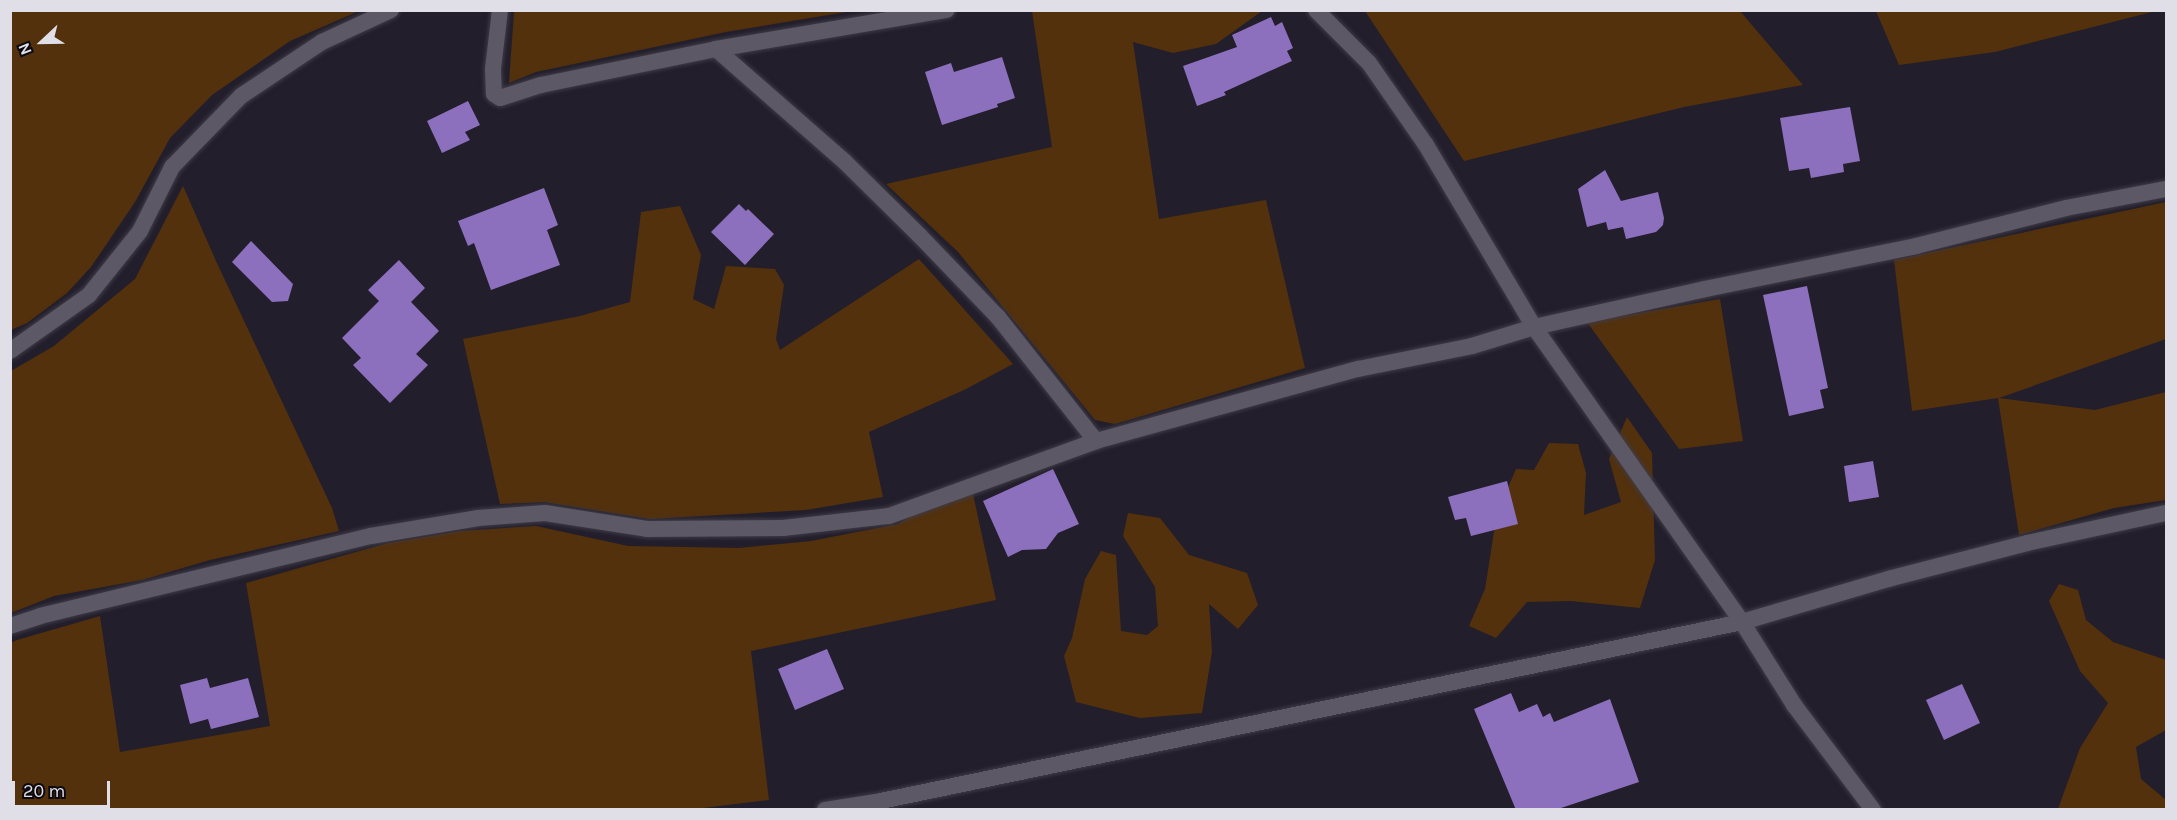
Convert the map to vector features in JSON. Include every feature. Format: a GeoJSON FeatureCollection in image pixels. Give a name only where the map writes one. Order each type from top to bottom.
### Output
{"type":"FeatureCollection","features":[{"type":"Feature","properties":{"kind":"street"},"geometry":{"type":"LineString","coordinates":[[10,351],[89,295],[140,231],[172,167],[241,96],[322,42],[391,10]]}},
{"type":"Feature","properties":{"kind":"street"},"geometry":{"type":"LineString","coordinates":[[500,10],[493,77],[494,94],[501,98],[540,85],[716,49],[947,10]]}},
{"type":"Feature","properties":{"kind":"street"},"geometry":{"type":"LineString","coordinates":[[1316,10],[1369,63],[1426,146],[1534,327],[1742,622],[1794,705],[1873,810]]}},
{"type":"Feature","properties":{"kind":"street"},"geometry":{"type":"LineString","coordinates":[[716,49],[844,162],[998,317],[1096,441]]}},
{"type":"Feature","properties":{"kind":"street"},"geometry":{"type":"LineString","coordinates":[[10,626],[40,616],[371,536],[478,518],[545,513],[647,529],[783,528],[888,516],[1096,441],[1347,372],[1472,346],[1534,327],[1916,246],[2066,208],[2166,189]]}},
{"type":"Feature","properties":{"kind":"street"},"geometry":{"type":"LineString","coordinates":[[825,810],[876,802],[1742,622],[1888,579],[2027,543],[2166,513]]}},
{"type":"Feature","properties":{"kind":"shaded area"},"geometry":{"type":"Polygon","coordinates":[[[11,10],[359,11],[290,41],[212,95],[170,138],[135,202],[91,267],[67,293],[27,323],[11,330],[11,10]]]}},
{"type":"Feature","properties":{"kind":"shaded area"},"geometry":{"type":"Polygon","coordinates":[[[514,10],[852,11],[726,32],[536,72],[509,83],[514,10]]]}},
{"type":"Feature","properties":{"kind":"shaded area"},"geometry":{"type":"Polygon","coordinates":[[[1032,11],[1262,11],[1216,44],[1173,53],[1133,42],[1159,219],[1266,200],[1305,368],[1115,424],[1095,420],[958,252],[886,184],[1052,147],[1032,11]]]}},
{"type":"Feature","properties":{"kind":"shaded area"},"geometry":{"type":"Polygon","coordinates":[[[1365,11],[1740,11],[1803,85],[1684,107],[1464,161],[1365,11]]]}},
{"type":"Feature","properties":{"kind":"shaded area"},"geometry":{"type":"Polygon","coordinates":[[[1876,11],[2156,11],[1995,52],[1899,65],[1876,11]]]}},
{"type":"Feature","properties":{"kind":"shaded area"},"geometry":{"type":"Polygon","coordinates":[[[183,186],[332,508],[339,531],[210,560],[142,580],[54,596],[11,613],[11,371],[54,346],[135,279],[183,186]]]}},
{"type":"Feature","properties":{"kind":"shaded area"},"geometry":{"type":"Polygon","coordinates":[[[2166,202],[2166,339],[1999,398],[2095,410],[2166,392],[2166,500],[2114,508],[2019,535],[1998,398],[1912,411],[1894,260],[2166,202]]]}},
{"type":"Feature","properties":{"kind":"shaded area"},"geometry":{"type":"Polygon","coordinates":[[[680,206],[701,255],[693,299],[714,309],[726,266],[775,269],[784,285],[776,339],[780,350],[919,259],[1013,364],[964,390],[869,432],[883,497],[806,510],[650,519],[544,502],[500,504],[463,339],[580,316],[630,302],[641,212],[680,206]]]}},
{"type":"Feature","properties":{"kind":"shaded area"},"geometry":{"type":"Polygon","coordinates":[[[1720,299],[1743,441],[1679,449],[1587,322],[1720,299]]]}},
{"type":"Feature","properties":{"kind":"shaded area"},"geometry":{"type":"Polygon","coordinates":[[[1627,417],[1652,453],[1655,560],[1640,608],[1571,601],[1527,602],[1496,638],[1469,626],[1485,589],[1497,513],[1516,469],[1534,470],[1549,443],[1578,444],[1586,473],[1584,515],[1621,502],[1609,459],[1627,417]]]}},
{"type":"Feature","properties":{"kind":"shaded area"},"geometry":{"type":"Polygon","coordinates":[[[973,494],[996,600],[751,651],[769,800],[687,810],[11,810],[10,643],[17,640],[100,616],[120,752],[270,726],[246,583],[388,543],[460,531],[536,526],[628,546],[739,548],[811,541],[898,524],[926,507],[973,494]]]}},
{"type":"Feature","properties":{"kind":"shaded area"},"geometry":{"type":"Polygon","coordinates":[[[1128,513],[1160,518],[1189,555],[1247,573],[1258,605],[1238,629],[1209,604],[1212,652],[1202,713],[1140,718],[1076,702],[1064,656],[1072,638],[1085,579],[1101,551],[1116,555],[1121,631],[1147,635],[1158,626],[1155,587],[1123,536],[1128,513]]]}},
{"type":"Feature","properties":{"kind":"shaded area"},"geometry":{"type":"Polygon","coordinates":[[[2059,584],[2078,590],[2086,620],[2113,642],[2166,660],[2166,730],[2136,747],[2141,779],[2166,800],[2166,809],[2058,809],[2080,748],[2108,703],[2080,671],[2049,601],[2059,584]]]}},
{"type":"Feature","properties":{"kind":"building"},"geometry":{"type":"Polygon","coordinates":[[[1271,17],[1275,26],[1282,22],[1293,48],[1287,51],[1292,61],[1224,92],[1226,95],[1197,106],[1183,66],[1237,47],[1232,35],[1271,17]]]}},
{"type":"Feature","properties":{"kind":"building"},"geometry":{"type":"Polygon","coordinates":[[[1002,57],[1015,98],[997,104],[998,107],[942,125],[925,72],[951,63],[954,72],[1002,57]]]}},
{"type":"Feature","properties":{"kind":"building"},"geometry":{"type":"Polygon","coordinates":[[[468,101],[480,125],[465,132],[470,140],[442,153],[427,121],[468,101]]]}},
{"type":"Feature","properties":{"kind":"building"},"geometry":{"type":"Polygon","coordinates":[[[1850,107],[1860,161],[1843,164],[1844,172],[1811,178],[1809,168],[1789,171],[1780,118],[1850,107]]]}},
{"type":"Feature","properties":{"kind":"building"},"geometry":{"type":"Polygon","coordinates":[[[1605,170],[1621,201],[1658,192],[1664,218],[1663,225],[1656,232],[1626,239],[1623,227],[1608,230],[1606,222],[1587,227],[1578,189],[1605,170]]]}},
{"type":"Feature","properties":{"kind":"building"},"geometry":{"type":"Polygon","coordinates":[[[544,188],[558,225],[547,230],[560,265],[491,290],[474,243],[468,246],[458,221],[544,188]]]}},
{"type":"Feature","properties":{"kind":"building"},"geometry":{"type":"Polygon","coordinates":[[[739,204],[746,211],[748,209],[774,234],[745,265],[711,232],[739,204]]]}},
{"type":"Feature","properties":{"kind":"building"},"geometry":{"type":"Polygon","coordinates":[[[251,241],[293,284],[288,301],[272,302],[232,262],[251,241]]]}},
{"type":"Feature","properties":{"kind":"building"},"geometry":{"type":"Polygon","coordinates":[[[399,260],[425,288],[411,302],[439,331],[416,354],[428,365],[390,403],[353,365],[361,358],[342,338],[379,301],[368,290],[399,260]]]}},
{"type":"Feature","properties":{"kind":"building"},"geometry":{"type":"Polygon","coordinates":[[[1807,286],[1828,388],[1820,390],[1824,408],[1789,416],[1763,295],[1807,286]]]}},
{"type":"Feature","properties":{"kind":"building"},"geometry":{"type":"Polygon","coordinates":[[[1873,461],[1879,497],[1849,502],[1844,466],[1873,461]]]}},
{"type":"Feature","properties":{"kind":"building"},"geometry":{"type":"Polygon","coordinates":[[[1053,469],[1079,524],[1058,533],[1046,549],[1022,550],[1008,557],[983,501],[1053,469]]]}},
{"type":"Feature","properties":{"kind":"building"},"geometry":{"type":"Polygon","coordinates":[[[1507,481],[1518,524],[1471,536],[1466,518],[1455,520],[1448,497],[1507,481]]]}},
{"type":"Feature","properties":{"kind":"building"},"geometry":{"type":"Polygon","coordinates":[[[827,649],[844,689],[795,710],[778,669],[827,649]]]}},
{"type":"Feature","properties":{"kind":"building"},"geometry":{"type":"Polygon","coordinates":[[[207,678],[210,688],[248,678],[259,717],[211,729],[208,719],[190,724],[180,685],[207,678]]]}},
{"type":"Feature","properties":{"kind":"building"},"geometry":{"type":"Polygon","coordinates":[[[1962,684],[1980,723],[1944,740],[1926,700],[1962,684]]]}},
{"type":"Feature","properties":{"kind":"building"},"geometry":{"type":"Polygon","coordinates":[[[1511,693],[1519,712],[1537,704],[1543,717],[1550,713],[1554,722],[1610,699],[1639,782],[1555,810],[1516,810],[1474,709],[1511,693]]]}}]}
